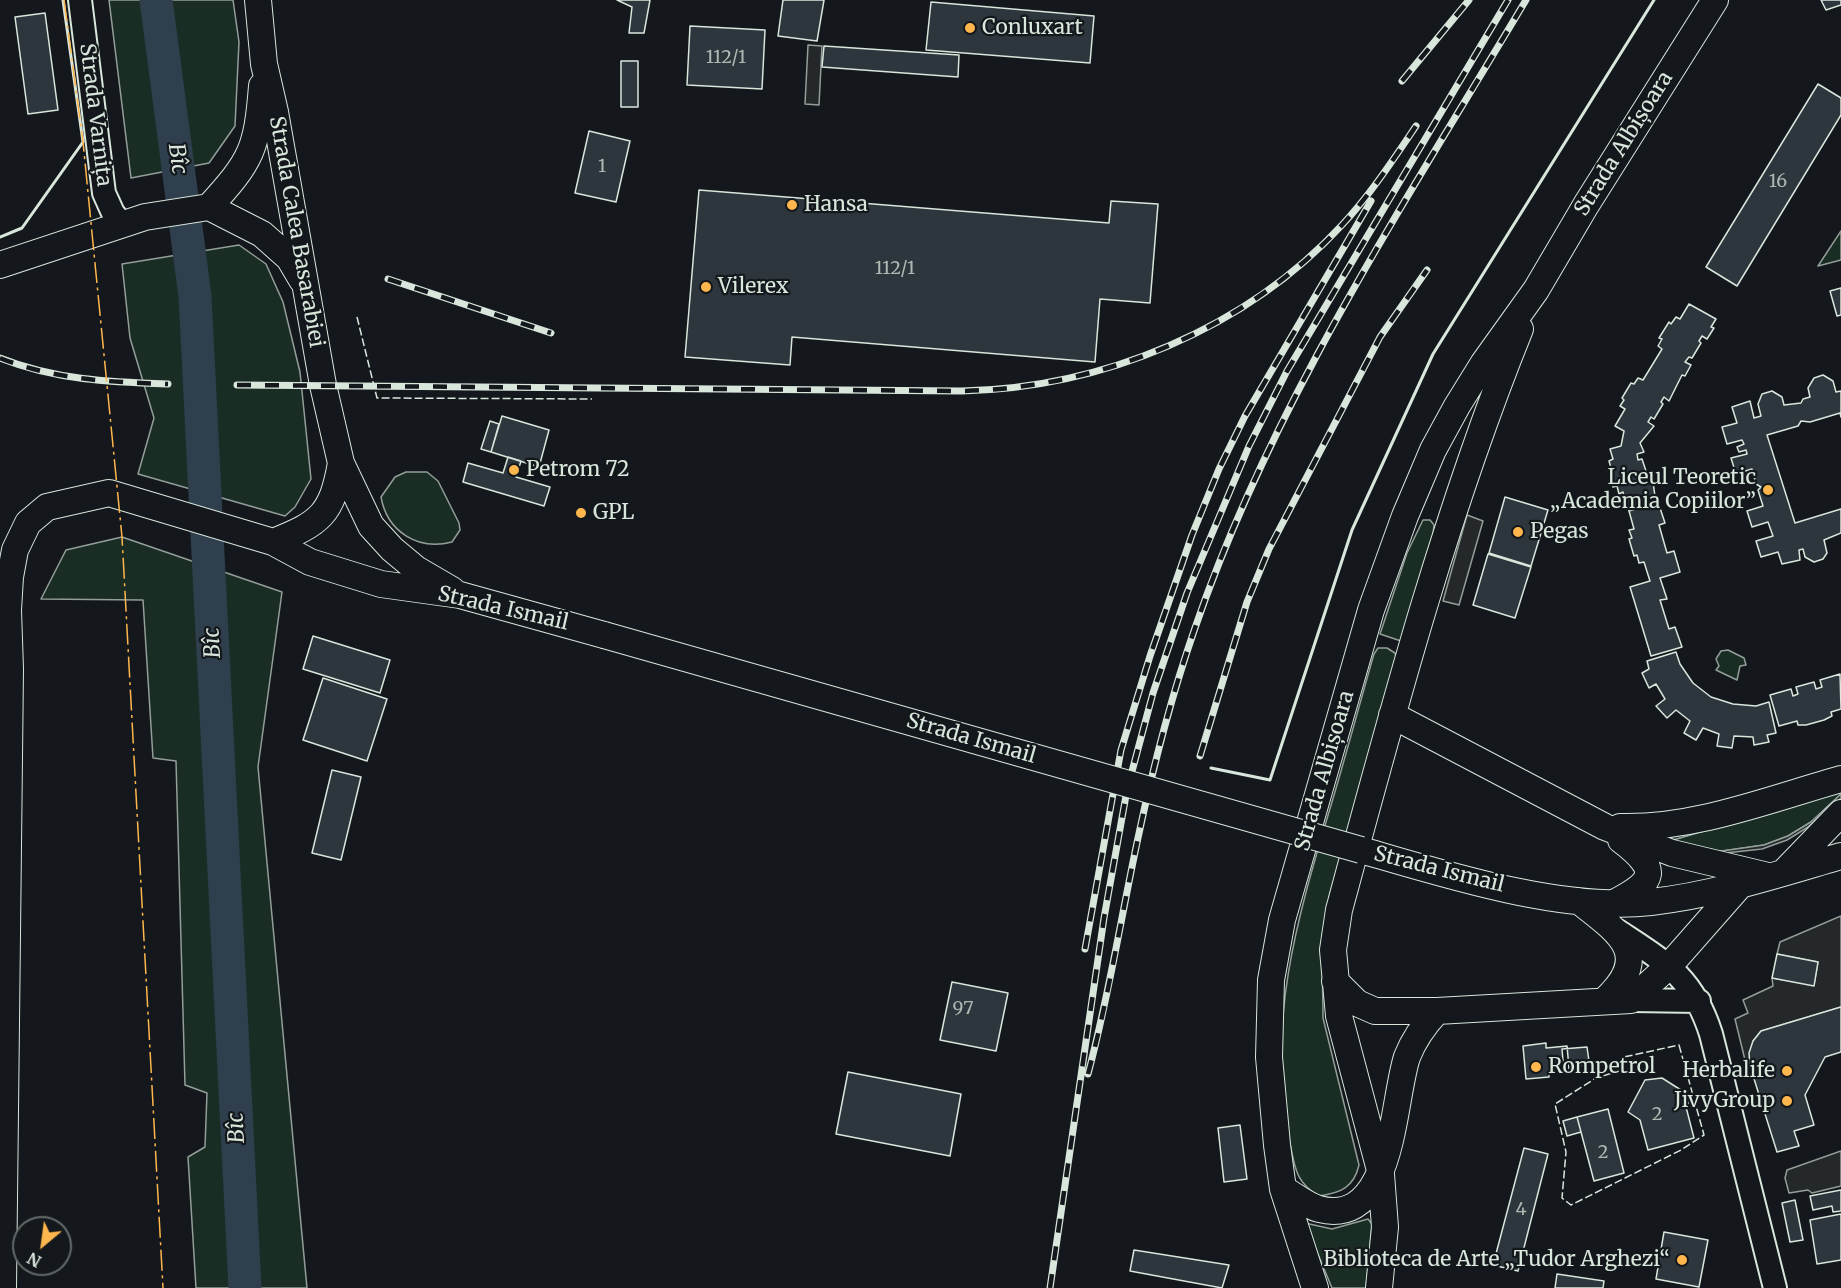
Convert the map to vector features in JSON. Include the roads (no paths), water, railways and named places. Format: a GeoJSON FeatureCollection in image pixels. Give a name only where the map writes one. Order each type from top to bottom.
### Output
{"type":"FeatureCollection","features":[{"type":"Feature","properties":{"kind":"main road","name":"Strada Calea Basarabiei"},"geometry":{"type":"LineString","coordinates":[[258,0],[264,64],[275,112],[323,385],[341,462],[371,526],[392,549],[416,569],[460,595]]}},
{"type":"Feature","properties":{"kind":"main road","name":"Strada Albișoara"},"geometry":{"type":"LineString","coordinates":[[1315,1288],[1283,1189],[1269,1057],[1269,1003],[1282,920],[1366,626],[1405,516],[1433,450],[1457,406],[1483,364],[1536,290],[1586,205],[1715,0]]}},
{"type":"Feature","properties":{"kind":"main road"},"geometry":{"type":"LineString","coordinates":[[0,265],[134,221],[205,208],[238,175],[250,157],[260,115],[264,64]]}},
{"type":"Feature","properties":{"kind":"main road"},"geometry":{"type":"LineString","coordinates":[[205,208],[262,234],[289,258],[307,290]]}},
{"type":"Feature","properties":{"kind":"main road","name":"Strada Albișoara"},"geometry":{"type":"LineString","coordinates":[[1379,1288],[1385,1227],[1382,1174],[1339,1016],[1333,950],[1339,910],[1392,715],[1449,526],[1487,410],[1536,290]]}},
{"type":"Feature","properties":{"kind":"main road","name":"Strada Calea Basarabiei"},"geometry":{"type":"LineString","coordinates":[[273,542],[309,527],[320,519],[330,507],[336,492],[341,462]]}},
{"type":"Feature","properties":{"kind":"main road","name":"Strada Ismail"},"geometry":{"type":"LineString","coordinates":[[10,669],[8,610],[10,577],[15,550],[28,523],[47,507],[109,494],[273,542],[310,562],[381,584],[460,595],[1458,878],[1579,901],[1614,903],[1657,901],[1776,875],[1841,856]]}},
{"type":"Feature","properties":{"kind":"main road"},"geometry":{"type":"LineString","coordinates":[[1405,516],[1414,509],[1430,508],[1444,517],[1449,526]]}},
{"type":"Feature","properties":{"kind":"main road"},"geometry":{"type":"LineString","coordinates":[[0,695],[10,669]]}},
{"type":"Feature","properties":{"kind":"main road"},"geometry":{"type":"LineString","coordinates":[[3,1288],[10,669]]}},
{"type":"Feature","properties":{"kind":"main road"},"geometry":{"type":"LineString","coordinates":[[1392,715],[1605,826],[1672,853],[1776,875],[1841,813]]}},
{"type":"Feature","properties":{"kind":"main road"},"geometry":{"type":"LineString","coordinates":[[1605,826],[1665,825],[1691,820],[1841,778]]}},
{"type":"Feature","properties":{"kind":"main road"},"geometry":{"type":"LineString","coordinates":[[1605,826],[1640,854],[1647,865],[1646,882],[1639,889],[1614,903]]}},
{"type":"Feature","properties":{"kind":"main road"},"geometry":{"type":"LineString","coordinates":[[1335,981],[1357,1003],[1375,1011],[1437,1011],[1631,1000],[1669,966],[1742,883]]}},
{"type":"Feature","properties":{"kind":"main road"},"geometry":{"type":"LineString","coordinates":[[1579,901],[1618,931],[1629,954],[1629,967],[1625,980],[1604,1001]]}},
{"type":"Feature","properties":{"kind":"main road"},"geometry":{"type":"LineString","coordinates":[[1283,1189],[1317,1209],[1334,1212],[1349,1209],[1363,1200],[1382,1174],[1407,1058],[1415,1039],[1437,1011]]}},
{"type":"Feature","properties":{"kind":"street","name":"Strada Varnița"},"geometry":{"type":"LineString","coordinates":[[80,0],[104,193],[113,213],[134,221]]}},
{"type":"Feature","properties":{"kind":"street"},"geometry":{"type":"LineString","coordinates":[[1618,931],[1669,966],[1699,1001],[1711,1034],[1775,1288]]}},
{"type":"Feature","properties":{"kind":"street"},"geometry":{"type":"LineString","coordinates":[[1631,1000],[1699,1001]]}},
{"type":"Feature","properties":{"kind":"waterway","name":"Bîc"},"geometry":{"type":"LineString","coordinates":[[156,0],[195,296],[245,1288]]}},
{"type":"Feature","properties":{"kind":"railway"},"geometry":{"type":"LineString","coordinates":[[1402,81],[1469,0]]}},
{"type":"Feature","properties":{"kind":"railway"},"geometry":{"type":"LineString","coordinates":[[1050,1288],[1104,918],[1127,790],[1153,693],[1187,593],[1249,446],[1287,371],[1508,0]]}},
{"type":"Feature","properties":{"kind":"railway"},"geometry":{"type":"LineString","coordinates":[[1088,1074],[1163,732],[1195,628],[1226,545],[1262,464],[1344,306],[1526,0]]}},
{"type":"Feature","properties":{"kind":"railway"},"geometry":{"type":"LineString","coordinates":[[237,385],[962,391],[1015,387],[1067,378],[1118,365],[1169,346],[1216,322],[1262,294],[1304,262],[1342,225],[1372,189],[1416,126]]}},
{"type":"Feature","properties":{"kind":"railway"},"geometry":{"type":"LineString","coordinates":[[1085,949],[1121,750],[1150,656],[1192,535],[1219,469],[1245,416],[1371,201]]}},
{"type":"Feature","properties":{"kind":"railway"},"geometry":{"type":"LineString","coordinates":[[1200,756],[1247,602],[1269,549],[1380,337],[1427,270]]}},
{"type":"Feature","properties":{"kind":"railway"},"geometry":{"type":"LineString","coordinates":[[388,279],[551,333]]}},
{"type":"Feature","properties":{"kind":"railway"},"geometry":{"type":"LineString","coordinates":[[0,358],[62,375],[104,381],[168,384]]}},
{"type":"Feature","properties":{"kind":"place","name":"Conluxart"},"geometry":{"type":"Point","coordinates":[970,28]}},
{"type":"Feature","properties":{"kind":"place","name":"Hansa"},"geometry":{"type":"Point","coordinates":[792,205]}},
{"type":"Feature","properties":{"kind":"place","name":"Vilerex"},"geometry":{"type":"Point","coordinates":[706,287]}},
{"type":"Feature","properties":{"kind":"place","name":"Petrom 72"},"geometry":{"type":"Point","coordinates":[514,470]}},
{"type":"Feature","properties":{"kind":"place","name":"Liceul Teoretic „Academia Copiilor”"},"geometry":{"type":"Point","coordinates":[1768,490]}},
{"type":"Feature","properties":{"kind":"place","name":"GPL"},"geometry":{"type":"Point","coordinates":[581,513]}},
{"type":"Feature","properties":{"kind":"place","name":"Pegas"},"geometry":{"type":"Point","coordinates":[1518,532]}},
{"type":"Feature","properties":{"kind":"place","name":"Rompetrol"},"geometry":{"type":"Point","coordinates":[1536,1067]}},
{"type":"Feature","properties":{"kind":"place","name":"Herbalife"},"geometry":{"type":"Point","coordinates":[1787,1071]}},
{"type":"Feature","properties":{"kind":"place","name":"JivyGroup"},"geometry":{"type":"Point","coordinates":[1787,1101]}},
{"type":"Feature","properties":{"kind":"place","name":"Biblioteca de Arte „Tudor Arghezi“"},"geometry":{"type":"Point","coordinates":[1682,1260]}}]}
